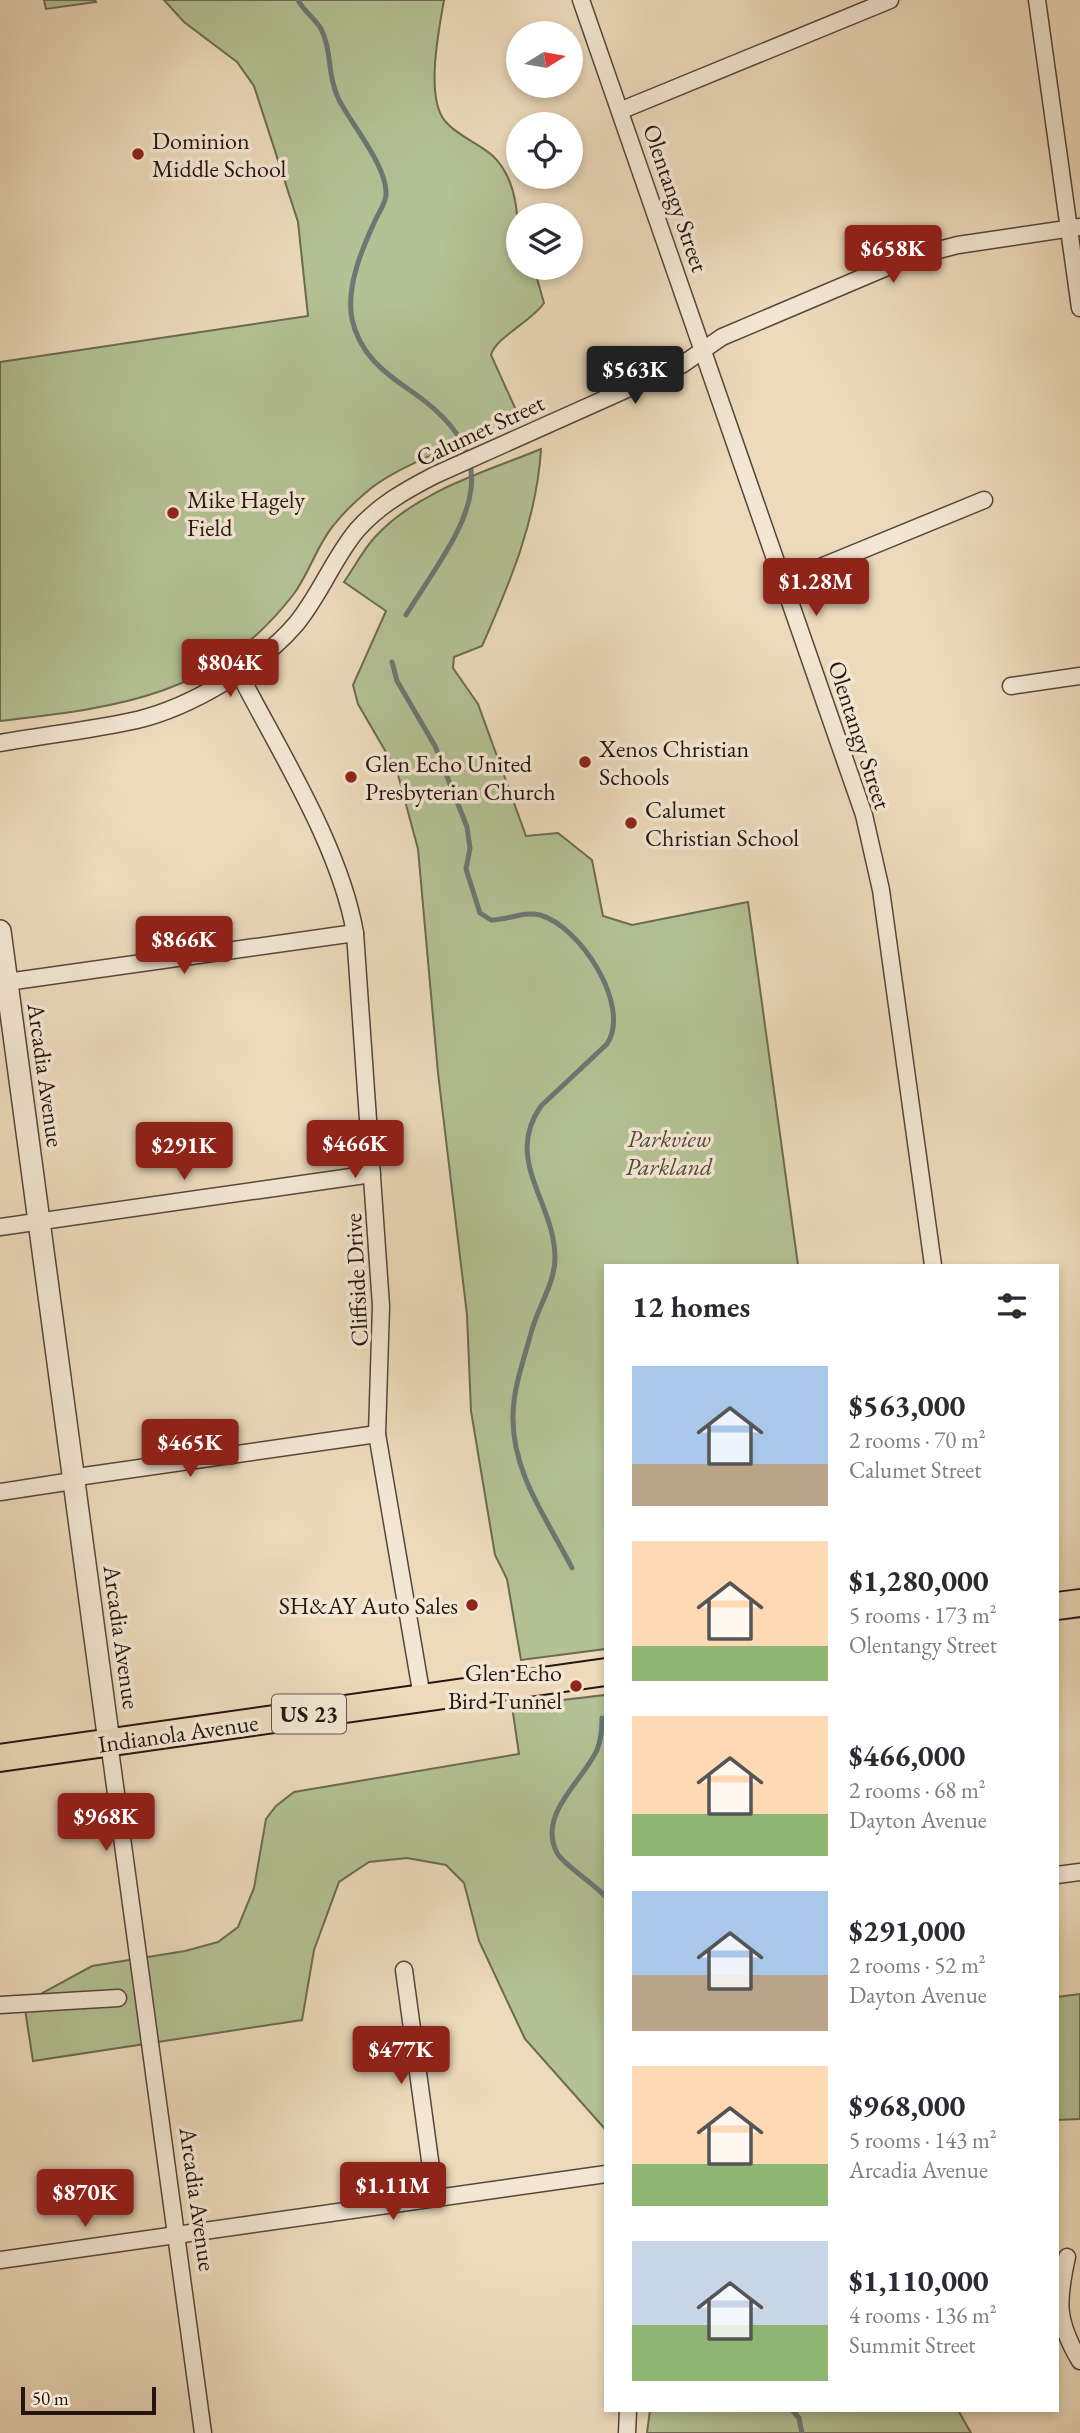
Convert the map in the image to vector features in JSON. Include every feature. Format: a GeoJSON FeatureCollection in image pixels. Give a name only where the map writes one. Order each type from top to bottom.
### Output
{"type":"FeatureCollection","features":[{"type":"Feature","properties":{"kind":"main road"},"geometry":{"type":"LineString","coordinates":[[1059,1606],[1080,1603]]}},
{"type":"Feature","properties":{"kind":"main road","name":"Indianola Avenue"},"geometry":{"type":"LineString","coordinates":[[0,1758],[604,1672]]}},
{"type":"Feature","properties":{"kind":"street","name":"Olentangy Street"},"geometry":{"type":"LineString","coordinates":[[581,0],[622,110],[864,814],[874,853],[933,1264]]}},
{"type":"Feature","properties":{"kind":"street"},"geometry":{"type":"LineString","coordinates":[[622,110],[890,0]]}},
{"type":"Feature","properties":{"kind":"street"},"geometry":{"type":"LineString","coordinates":[[1037,0],[1075,228],[1080,308]]}},
{"type":"Feature","properties":{"kind":"street","name":"Calumet Street"},"geometry":{"type":"LineString","coordinates":[[0,743],[139,719],[201,695],[239,673],[294,626],[320,592],[346,546],[373,514],[427,479],[683,364],[722,337],[911,257],[958,245],[1075,228]]}},
{"type":"Feature","properties":{"kind":"street"},"geometry":{"type":"LineString","coordinates":[[784,582],[984,500]]}},
{"type":"Feature","properties":{"kind":"street","name":"Cliffside Drive"},"geometry":{"type":"LineString","coordinates":[[239,673],[340,874],[350,903],[355,933],[382,1340],[377,1434],[422,1698]]}},
{"type":"Feature","properties":{"kind":"street"},"geometry":{"type":"LineString","coordinates":[[1011,686],[1080,676]]}},
{"type":"Feature","properties":{"kind":"street","name":"Arcadia Avenue"},"geometry":{"type":"LineString","coordinates":[[0,931],[203,2433]]}},
{"type":"Feature","properties":{"kind":"street"},"geometry":{"type":"LineString","coordinates":[[7,982],[355,933]]}},
{"type":"Feature","properties":{"kind":"street"},"geometry":{"type":"LineString","coordinates":[[0,1227],[372,1174]]}},
{"type":"Feature","properties":{"kind":"street"},"geometry":{"type":"LineString","coordinates":[[0,1492],[377,1434]]}},
{"type":"Feature","properties":{"kind":"street"},"geometry":{"type":"LineString","coordinates":[[1059,1875],[1080,1872]]}},
{"type":"Feature","properties":{"kind":"street"},"geometry":{"type":"LineString","coordinates":[[404,1970],[435,2197]]}},
{"type":"Feature","properties":{"kind":"street"},"geometry":{"type":"LineString","coordinates":[[0,2005],[118,1998]]}},
{"type":"Feature","properties":{"kind":"street"},"geometry":{"type":"LineString","coordinates":[[0,2260],[604,2174]]}},
{"type":"Feature","properties":{"kind":"street"},"geometry":{"type":"LineString","coordinates":[[1068,2258],[1060,2288],[1059,2314],[1064,2331],[1080,2361]]}},
{"type":"Feature","properties":{"kind":"street"},"geometry":{"type":"LineString","coordinates":[[627,2433],[628,2412]]}},
{"type":"Feature","properties":{"kind":"green space"},"geometry":{"type":"Polygon","coordinates":[[[44,0],[95,0],[96,2],[46,9],[44,0]]]}},
{"type":"Feature","properties":{"kind":"green space"},"geometry":{"type":"Polygon","coordinates":[[[164,0],[444,0],[435,62],[439,110],[450,126],[487,151],[502,167],[506,174],[506,189],[512,189],[515,203],[506,203],[506,280],[537,280],[544,303],[500,342],[491,355],[520,419],[421,460],[370,489],[333,526],[299,587],[263,629],[230,656],[197,676],[124,702],[0,721],[0,362],[308,316],[298,222],[254,86],[237,62],[184,22],[164,0]]]}},
{"type":"Feature","properties":{"kind":"green space","name":"Parkview Parkland"},"geometry":{"type":"Polygon","coordinates":[[[541,449],[528,525],[502,598],[482,646],[454,657],[453,668],[478,704],[526,836],[558,833],[592,860],[603,916],[632,925],[748,902],[798,1264],[604,1264],[604,1649],[521,1660],[507,1579],[495,1555],[471,1411],[467,1315],[438,1073],[418,849],[397,771],[358,704],[353,685],[386,611],[344,582],[375,537],[392,521],[431,495],[541,449]]]}},
{"type":"Feature","properties":{"kind":"green space"},"geometry":{"type":"Polygon","coordinates":[[[604,1695],[604,2128],[525,2039],[479,1941],[464,1883],[446,1865],[407,1858],[369,1862],[339,1882],[314,1950],[302,2020],[33,2061],[24,2003],[92,1966],[185,1951],[218,1942],[238,1927],[254,1888],[266,1819],[276,1806],[294,1792],[519,1754],[512,1706],[604,1695]]]}},
{"type":"Feature","properties":{"kind":"green space"},"geometry":{"type":"Polygon","coordinates":[[[1080,1994],[1080,2119],[1059,2120],[1059,1997],[1080,1994]]]}},
{"type":"Feature","properties":{"kind":"green space"},"geometry":{"type":"Polygon","coordinates":[[[650,2412],[959,2412],[971,2433],[647,2433],[650,2412]]]}},
{"type":"Feature","properties":{"kind":"waterway"},"geometry":{"type":"LineString","coordinates":[[298,0],[321,29],[327,45],[335,91],[375,159],[385,183],[385,201],[364,245],[353,282],[351,307],[355,331],[367,352],[382,369],[444,419],[464,446],[471,472],[469,499],[460,527],[406,615]]}},
{"type":"Feature","properties":{"kind":"waterway"},"geometry":{"type":"LineString","coordinates":[[392,662],[397,681],[435,746],[467,827],[470,848],[466,869],[480,913],[491,920],[534,914],[555,922],[571,934],[598,969],[613,1009],[613,1028],[607,1044],[541,1106],[531,1126],[527,1145],[534,1181],[553,1238],[555,1258],[552,1277],[534,1324],[517,1385],[513,1406],[514,1437],[518,1457],[533,1496],[572,1568]]}},
{"type":"Feature","properties":{"kind":"waterway"},"geometry":{"type":"LineString","coordinates":[[602,1718],[597,1750],[557,1811],[552,1839],[560,1857],[604,1895]]}},
{"type":"Feature","properties":{"kind":"waterway"},"geometry":{"type":"LineString","coordinates":[[794,2412],[799,2418],[802,2433]]}},
{"type":"Feature","properties":{"kind":"place","name":"Dominion Middle School"},"geometry":{"type":"Point","coordinates":[138,154]}},
{"type":"Feature","properties":{"kind":"place","name":"Mike Hagely Field"},"geometry":{"type":"Point","coordinates":[173,513]}},
{"type":"Feature","properties":{"kind":"place","name":"Xenos Christian Schools"},"geometry":{"type":"Point","coordinates":[585,762]}},
{"type":"Feature","properties":{"kind":"place","name":"Glen Echo United Presbyterian Church"},"geometry":{"type":"Point","coordinates":[351,777]}},
{"type":"Feature","properties":{"kind":"place","name":"Calumet Christian School"},"geometry":{"type":"Point","coordinates":[631,823]}},
{"type":"Feature","properties":{"kind":"place","name":"SH&AY Auto Sales"},"geometry":{"type":"Point","coordinates":[472,1605]}},
{"type":"Feature","properties":{"kind":"place","name":"Glen Echo Bird Tunnel"},"geometry":{"type":"Point","coordinates":[576,1686]}}]}
